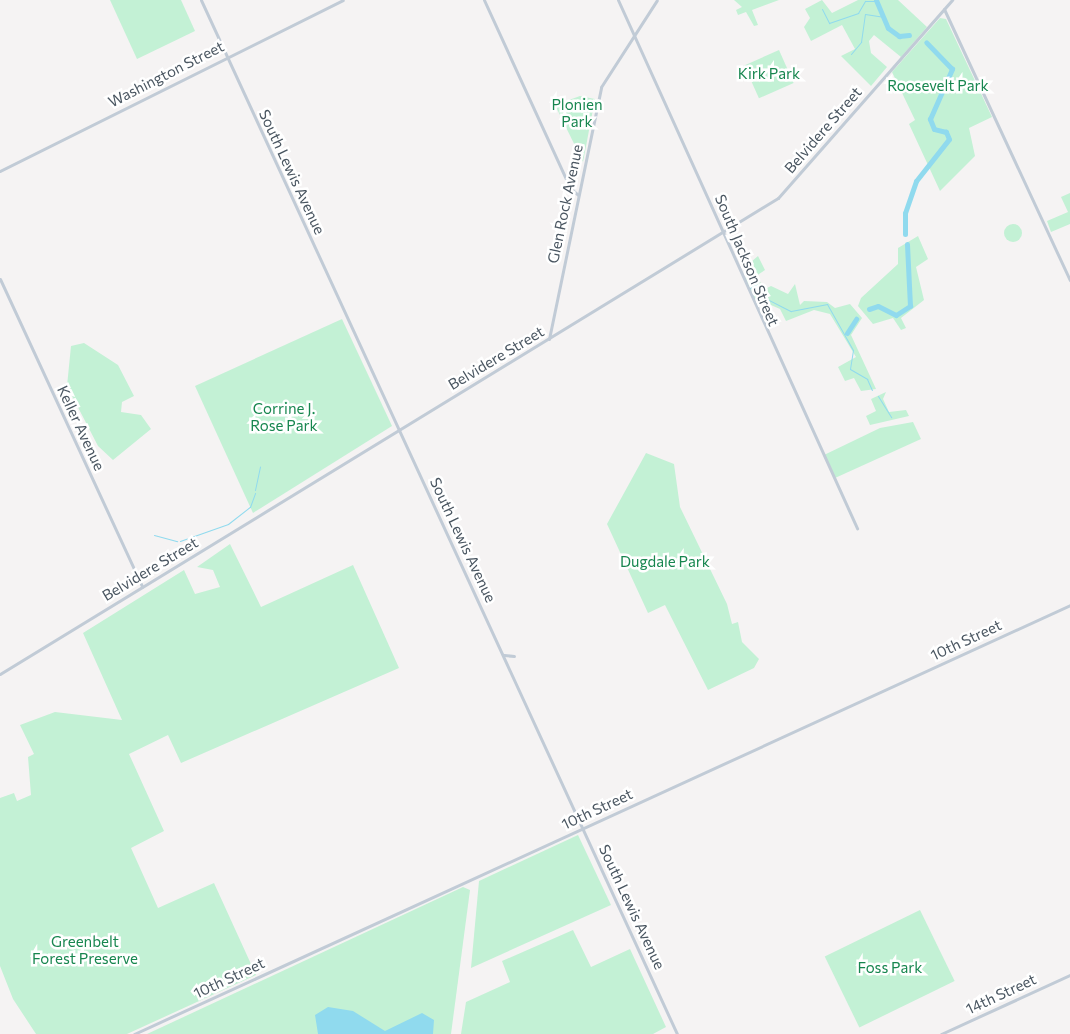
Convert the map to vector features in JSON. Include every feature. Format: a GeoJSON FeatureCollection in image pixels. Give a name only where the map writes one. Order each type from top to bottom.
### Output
{"type":"FeatureCollection","features":[{"type":"Feature","properties":{"kind":"street","name":"South Lewis Avenue"},"geometry":{"type":"LineString","coordinates":[[201,0],[678,1034]]}},
{"type":"Feature","properties":{"kind":"street","name":"Washington Street"},"geometry":{"type":"LineString","coordinates":[[0,171],[226,55],[344,0]]}},
{"type":"Feature","properties":{"kind":"street"},"geometry":{"type":"LineString","coordinates":[[484,0],[570,188],[578,195]]}},
{"type":"Feature","properties":{"kind":"street","name":"South Jackson Street"},"geometry":{"type":"LineString","coordinates":[[618,0],[724,232],[765,334],[857,528]]}},
{"type":"Feature","properties":{"kind":"street","name":"Glen Rock Avenue"},"geometry":{"type":"LineString","coordinates":[[548,339],[601,87],[657,0]]}},
{"type":"Feature","properties":{"kind":"street","name":"Belvidere Street"},"geometry":{"type":"LineString","coordinates":[[0,674],[781,196],[952,0]]}},
{"type":"Feature","properties":{"kind":"street"},"geometry":{"type":"LineString","coordinates":[[944,8],[1070,280]]}},
{"type":"Feature","properties":{"kind":"street","name":"Keller Avenue"},"geometry":{"type":"LineString","coordinates":[[0,279],[142,587]]}},
{"type":"Feature","properties":{"kind":"street","name":"10th Street"},"geometry":{"type":"LineString","coordinates":[[134,1034],[1070,605]]}},
{"type":"Feature","properties":{"kind":"street"},"geometry":{"type":"LineString","coordinates":[[504,655],[514,656]]}},
{"type":"Feature","properties":{"kind":"street","name":"14th Street"},"geometry":{"type":"LineString","coordinates":[[941,1034],[1070,975]]}},
{"type":"Feature","properties":{"kind":"green space"},"geometry":{"type":"Polygon","coordinates":[[[110,0],[181,0],[195,31],[137,59],[110,0]]]}},
{"type":"Feature","properties":{"kind":"green space"},"geometry":{"type":"Polygon","coordinates":[[[734,0],[779,0],[752,10],[758,25],[754,26],[746,12],[738,15],[736,10],[742,7],[734,0]]]}},
{"type":"Feature","properties":{"kind":"green space"},"geometry":{"type":"Polygon","coordinates":[[[822,0],[832,13],[858,0],[898,0],[927,27],[901,57],[874,35],[869,41],[871,53],[887,67],[871,86],[841,56],[855,49],[842,25],[811,41],[804,27],[810,18],[805,9],[822,0]]]}},
{"type":"Feature","properties":{"kind":"green space","name":"Roosevelt Park"},"geometry":{"type":"Polygon","coordinates":[[[940,18],[946,19],[992,117],[969,128],[975,156],[940,191],[909,124],[915,120],[892,72],[940,18]]]}},
{"type":"Feature","properties":{"kind":"green space","name":"Kirk Park"},"geometry":{"type":"Polygon","coordinates":[[[779,50],[794,83],[759,98],[744,65],[779,50]]]}},
{"type":"Feature","properties":{"kind":"green space","name":"Plonien Park"},"geometry":{"type":"Polygon","coordinates":[[[580,96],[595,99],[583,162],[555,105],[580,96]]]}},
{"type":"Feature","properties":{"kind":"green space"},"geometry":{"type":"Polygon","coordinates":[[[1070,193],[1070,224],[1051,232],[1047,221],[1068,212],[1061,197],[1070,193]]]}},
{"type":"Feature","properties":{"kind":"green space"},"geometry":{"type":"Polygon","coordinates":[[[1013,224],[1021,229],[1022,233],[1017,241],[1013,242],[1005,237],[1004,233],[1009,225],[1013,224]]]}},
{"type":"Feature","properties":{"kind":"green space"},"geometry":{"type":"Polygon","coordinates":[[[918,236],[928,259],[916,267],[924,300],[901,318],[906,328],[901,330],[893,318],[873,324],[858,306],[861,298],[898,264],[898,248],[918,236]]]}},
{"type":"Feature","properties":{"kind":"green space"},"geometry":{"type":"Polygon","coordinates":[[[758,256],[765,270],[756,276],[765,289],[771,286],[788,294],[795,284],[800,305],[804,301],[827,302],[835,308],[850,304],[862,318],[851,335],[876,389],[861,391],[854,378],[845,381],[838,367],[856,357],[830,314],[814,310],[786,321],[780,309],[764,302],[758,308],[745,278],[754,272],[751,262],[758,256]]]}},
{"type":"Feature","properties":{"kind":"green space","name":"Corrine J. Rose Park"},"geometry":{"type":"Polygon","coordinates":[[[342,319],[392,426],[253,513],[195,386],[342,319]]]}},
{"type":"Feature","properties":{"kind":"green space"},"geometry":{"type":"Polygon","coordinates":[[[84,343],[118,365],[134,396],[122,402],[121,412],[141,415],[151,429],[113,460],[98,446],[67,386],[71,346],[84,343]]]}},
{"type":"Feature","properties":{"kind":"green space"},"geometry":{"type":"Polygon","coordinates":[[[886,392],[883,399],[889,412],[906,410],[909,416],[870,425],[866,416],[876,411],[871,399],[886,392]]]}},
{"type":"Feature","properties":{"kind":"green space"},"geometry":{"type":"Polygon","coordinates":[[[913,422],[921,439],[835,478],[824,455],[880,428],[913,422]]]}},
{"type":"Feature","properties":{"kind":"green space","name":"Dugdale Park"},"geometry":{"type":"Polygon","coordinates":[[[646,453],[674,464],[680,507],[727,604],[732,624],[738,622],[742,642],[759,659],[754,668],[708,690],[665,605],[648,613],[607,524],[646,453]]]}},
{"type":"Feature","properties":{"kind":"green space","name":"Greenbelt Forest Preserve"},"geometry":{"type":"Polygon","coordinates":[[[230,544],[261,607],[353,565],[399,668],[181,763],[168,735],[129,754],[164,831],[131,848],[158,908],[214,883],[256,975],[127,1034],[36,1034],[13,999],[0,966],[0,798],[14,793],[17,801],[31,795],[28,757],[34,754],[20,725],[55,712],[122,720],[83,633],[184,570],[195,594],[220,587],[213,570],[197,567],[230,544]]]}},
{"type":"Feature","properties":{"kind":"green space"},"geometry":{"type":"Polygon","coordinates":[[[578,835],[611,905],[471,968],[479,881],[578,835]]]}},
{"type":"Feature","properties":{"kind":"green space"},"geometry":{"type":"Polygon","coordinates":[[[463,887],[470,890],[451,1034],[147,1034],[463,887]]]}},
{"type":"Feature","properties":{"kind":"green space","name":"Foss Park"},"geometry":{"type":"Polygon","coordinates":[[[920,910],[955,981],[859,1027],[825,956],[920,910]]]}},
{"type":"Feature","properties":{"kind":"green space"},"geometry":{"type":"Polygon","coordinates":[[[573,930],[591,967],[630,949],[666,1027],[653,1034],[461,1034],[466,1002],[510,982],[502,961],[573,930]]]}},
{"type":"Feature","properties":{"kind":"water"},"geometry":{"type":"Polygon","coordinates":[[[328,1007],[353,1011],[385,1031],[422,1013],[434,1020],[433,1034],[318,1034],[315,1015],[328,1007]]]}},
{"type":"Feature","properties":{"kind":"waterway"},"geometry":{"type":"LineString","coordinates":[[876,0],[888,28],[899,36],[909,35]]}},
{"type":"Feature","properties":{"kind":"waterway"},"geometry":{"type":"LineString","coordinates":[[822,9],[829,23],[858,13],[865,1],[876,1]]}},
{"type":"Feature","properties":{"kind":"waterway"},"geometry":{"type":"LineString","coordinates":[[851,54],[861,42],[865,14],[883,17]]}},
{"type":"Feature","properties":{"kind":"waterway"},"geometry":{"type":"LineString","coordinates":[[905,234],[905,213],[916,181],[949,139],[946,132],[934,129],[930,119],[952,69],[926,42]]}},
{"type":"Feature","properties":{"kind":"waterway"},"geometry":{"type":"LineString","coordinates":[[869,309],[878,306],[896,315],[910,306],[907,244]]}},
{"type":"Feature","properties":{"kind":"waterway"},"geometry":{"type":"LineString","coordinates":[[750,288],[756,284],[757,294],[791,311],[827,304],[853,350],[850,369],[867,379],[872,390]]}},
{"type":"Feature","properties":{"kind":"waterway"},"geometry":{"type":"LineString","coordinates":[[847,333],[856,319]]}},
{"type":"Feature","properties":{"kind":"waterway"},"geometry":{"type":"LineString","coordinates":[[878,396],[891,417]]}},
{"type":"Feature","properties":{"kind":"waterway"},"geometry":{"type":"LineString","coordinates":[[255,490],[260,467]]}},
{"type":"Feature","properties":{"kind":"waterway"},"geometry":{"type":"LineString","coordinates":[[180,541],[228,524],[250,507],[255,493]]}},
{"type":"Feature","properties":{"kind":"waterway"},"geometry":{"type":"LineString","coordinates":[[154,535],[177,541]]}}]}
